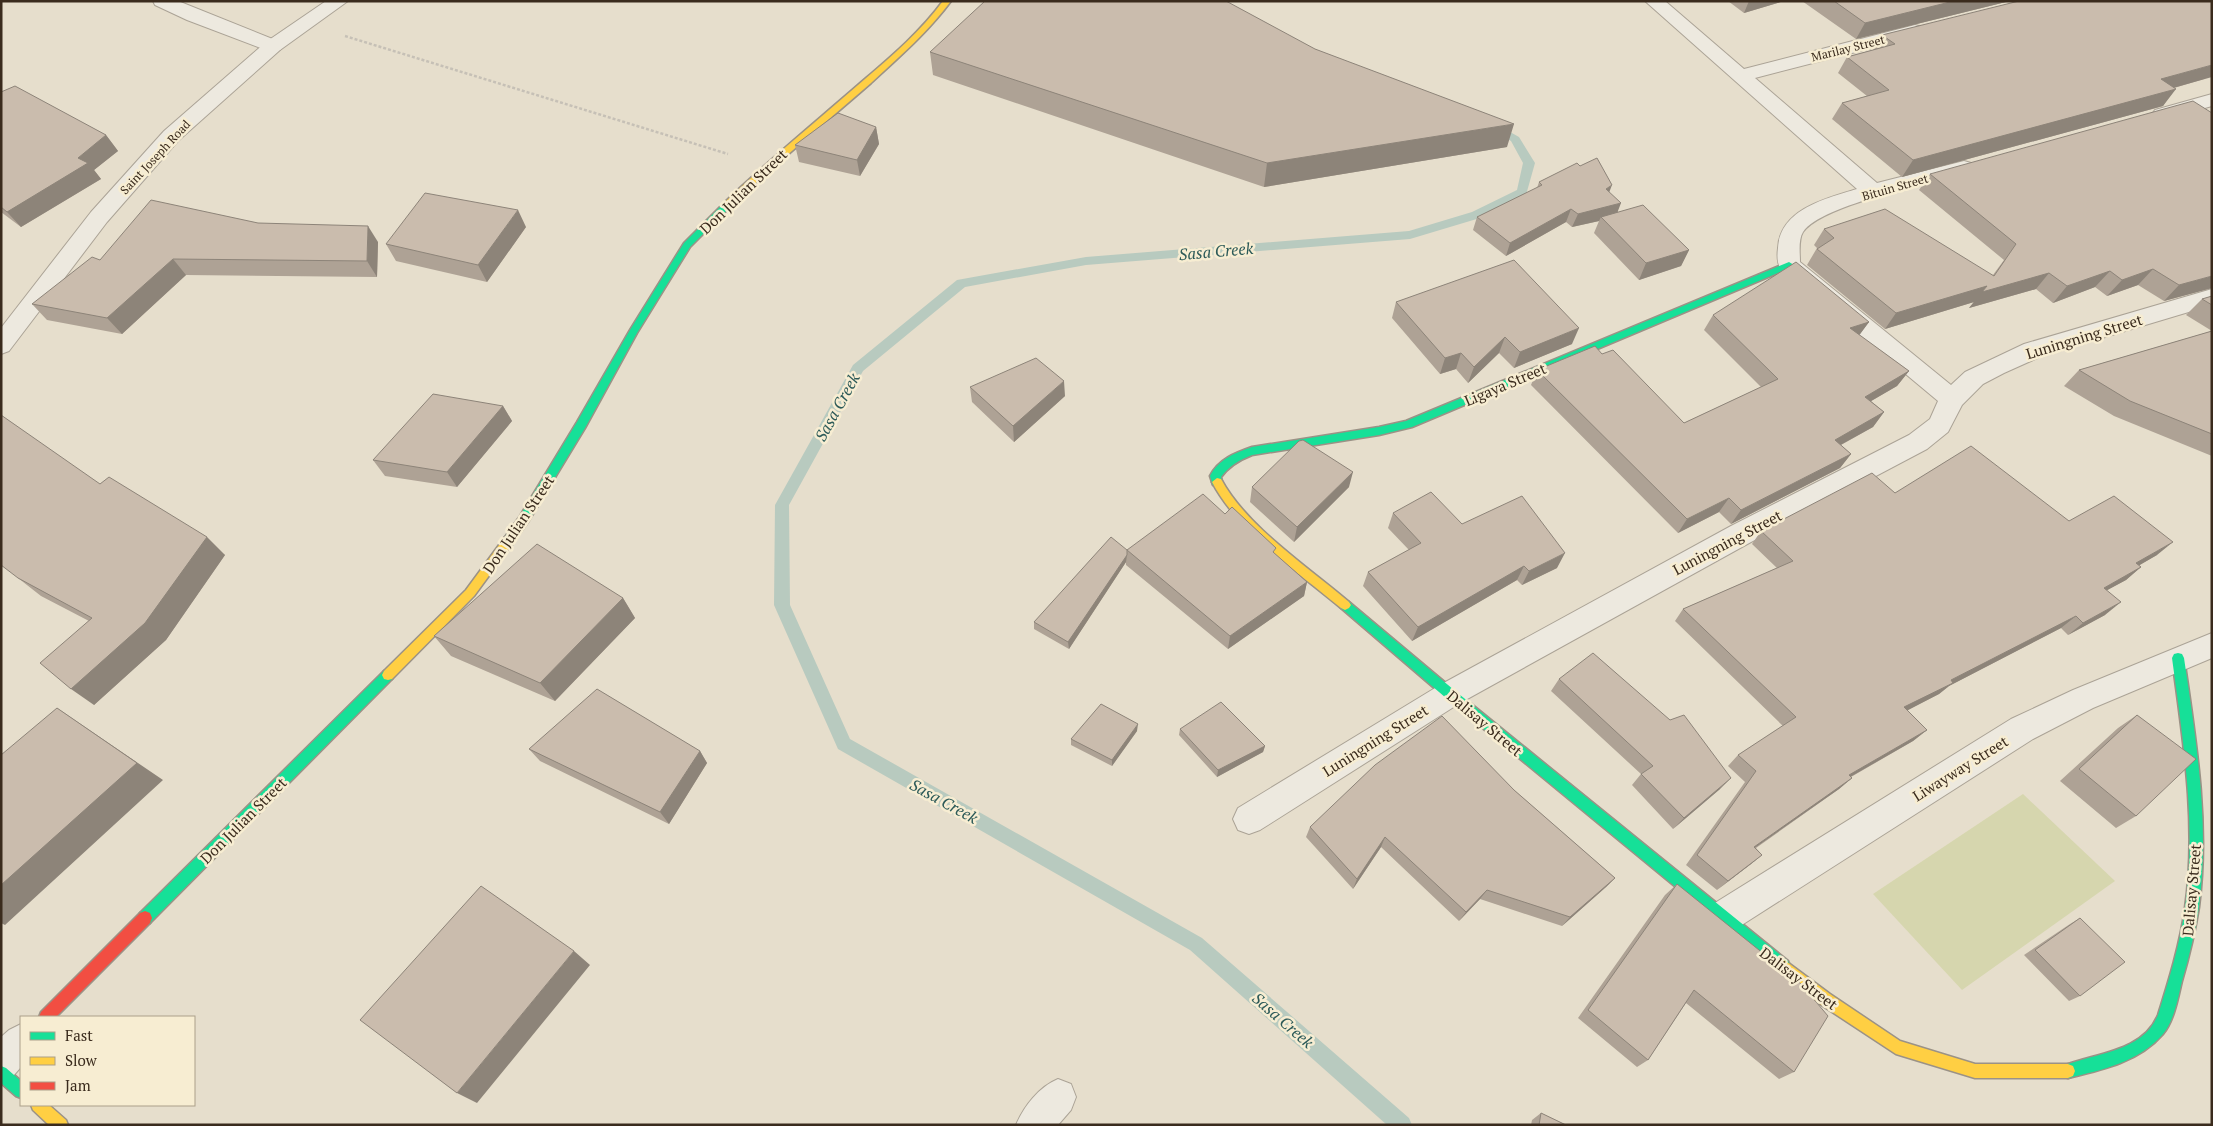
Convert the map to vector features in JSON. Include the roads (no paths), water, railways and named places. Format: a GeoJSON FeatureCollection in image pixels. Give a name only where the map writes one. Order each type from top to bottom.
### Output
{"type":"FeatureCollection","features":[{"type":"Feature","properties":{"kind":"street"},"geometry":{"type":"LineString","coordinates":[[162,1],[272,46]]}},
{"type":"Feature","properties":{"kind":"street","name":"Saint Joseph Road"},"geometry":{"type":"LineString","coordinates":[[1,345],[99,217],[171,136],[272,46],[339,1]]}},
{"type":"Feature","properties":{"kind":"street","name":"Don Julian Street"},"geometry":{"type":"LineString","coordinates":[[47,1016],[470,593],[524,519],[581,426],[633,332],[687,245],[767,165],[860,88],[922,31],[947,1]]}},
{"type":"Feature","properties":{"kind":"street"},"geometry":{"type":"LineString","coordinates":[[1654,1],[1874,192]]}},
{"type":"Feature","properties":{"kind":"street","name":"Marilay Street"},"geometry":{"type":"LineString","coordinates":[[1739,76],[1937,26]]}},
{"type":"Feature","properties":{"kind":"street"},"geometry":{"type":"LineString","coordinates":[[2146,118],[2212,100]]}},
{"type":"Feature","properties":{"kind":"street","name":"Bituin Street"},"geometry":{"type":"LineString","coordinates":[[1789,265],[1788,240],[1795,226],[1812,214],[1874,192],[1987,162]]}},
{"type":"Feature","properties":{"kind":"street"},"geometry":{"type":"LineString","coordinates":[[1789,265],[1952,399]]}},
{"type":"Feature","properties":{"kind":"street","name":"Ligaya Street"},"geometry":{"type":"LineString","coordinates":[[1215,476],[1221,467],[1236,456],[1252,451],[1379,432],[1408,424],[1789,265]]}},
{"type":"Feature","properties":{"kind":"street","name":"Luningning Street"},"geometry":{"type":"LineString","coordinates":[[1248,818],[1450,694],[1741,534],[1918,442],[1939,425],[1952,399],[1974,378],[2033,350],[2212,298]]}},
{"type":"Feature","properties":{"kind":"street","name":"Dalisay Street"},"geometry":{"type":"LineString","coordinates":[[1215,476],[1220,492],[1230,506],[1450,694],[1722,918],[1824,999],[1896,1047],[1975,1071],[2068,1071],[2128,1054],[2160,1027],[2184,957],[2197,862],[2194,769],[2178,658]]}},
{"type":"Feature","properties":{"kind":"street","name":"Liwayway Street"},"geometry":{"type":"LineString","coordinates":[[1722,918],[2022,729],[2178,658],[2212,645]]}},
{"type":"Feature","properties":{"kind":"street"},"geometry":{"type":"LineString","coordinates":[[1,1062],[20,1043]]}},
{"type":"Feature","properties":{"kind":"street"},"geometry":{"type":"LineString","coordinates":[[1,1073],[20,1090]]}},
{"type":"Feature","properties":{"kind":"street"},"geometry":{"type":"LineString","coordinates":[[1034,1125],[1058,1097]]}},
{"type":"Feature","properties":{"kind":"street"},"geometry":{"type":"LineString","coordinates":[[39,1106],[61,1125]]}},
{"type":"Feature","properties":{"kind":"waterway","name":"Sasa Creek"},"geometry":{"type":"LineString","coordinates":[[1402,1125],[1196,944],[844,744],[782,605],[782,505],[858,368],[961,283],[1086,261],[1410,235],[1476,215],[1522,192],[1529,163],[1515,139],[1494,126]]}}]}
